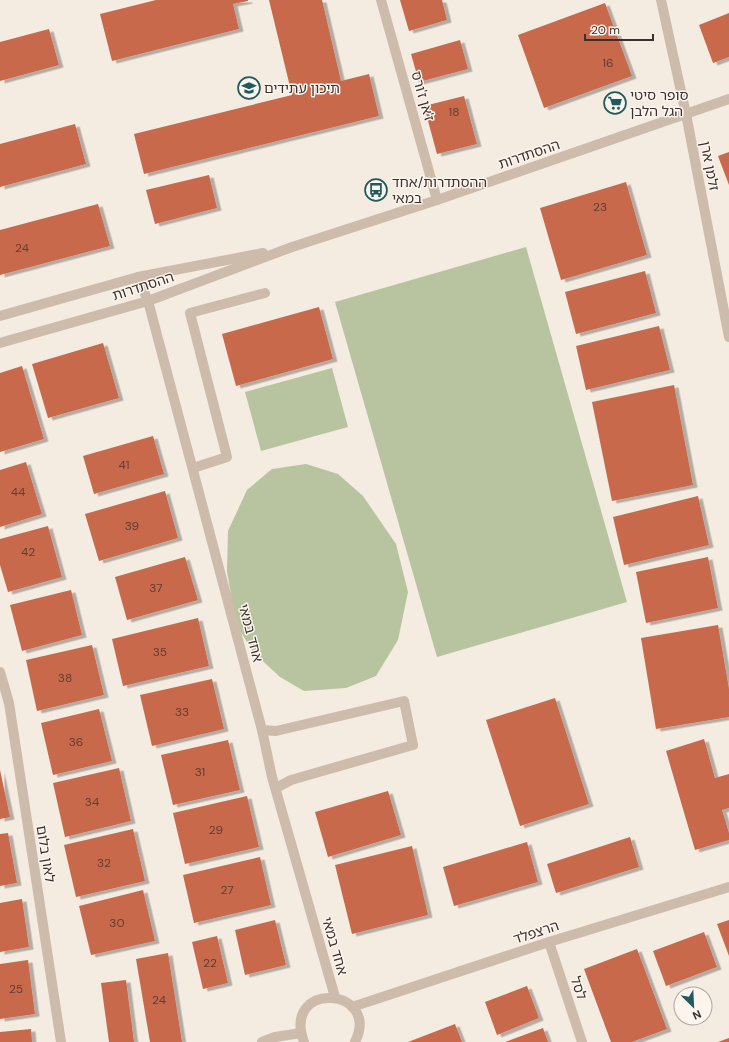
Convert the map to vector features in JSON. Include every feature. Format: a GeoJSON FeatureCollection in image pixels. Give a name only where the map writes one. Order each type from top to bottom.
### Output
{"type":"FeatureCollection","features":[{"type":"Feature","properties":{"kind":"street","name":"ז'אן ז'ורס"},"geometry":{"type":"LineString","coordinates":[[381,0],[437,200]]}},
{"type":"Feature","properties":{"kind":"street","name":"זלמן ארן"},"geometry":{"type":"LineString","coordinates":[[662,0],[686,114],[729,337]]}},
{"type":"Feature","properties":{"kind":"street","name":"ההסתדרות"},"geometry":{"type":"LineString","coordinates":[[0,343],[148,301],[292,247],[437,200],[729,99]]}},
{"type":"Feature","properties":{"kind":"street","name":"ההסתדרות"},"geometry":{"type":"LineString","coordinates":[[0,316],[138,277],[292,247]]}},
{"type":"Feature","properties":{"kind":"street","name":"אחד במאי"},"geometry":{"type":"LineString","coordinates":[[138,277],[148,301],[262,730],[276,788],[334,997]]}},
{"type":"Feature","properties":{"kind":"street"},"geometry":{"type":"LineString","coordinates":[[193,468],[227,457],[190,314],[265,293]]}},
{"type":"Feature","properties":{"kind":"street","name":"לאון בלום"},"geometry":{"type":"LineString","coordinates":[[0,672],[10,711],[61,1042]]}},
{"type":"Feature","properties":{"kind":"street"},"geometry":{"type":"LineString","coordinates":[[262,730],[276,731],[404,701],[413,746],[291,780],[276,788]]}},
{"type":"Feature","properties":{"kind":"street","name":"הרצפלד"},"geometry":{"type":"LineString","coordinates":[[352,1007],[549,942],[729,887]]}},
{"type":"Feature","properties":{"kind":"street","name":"לסל"},"geometry":{"type":"LineString","coordinates":[[549,942],[582,1042]]}},
{"type":"Feature","properties":{"kind":"street"},"geometry":{"type":"LineString","coordinates":[[262,1042],[275,1037],[302,1038],[300,1023],[308,1006],[316,1001],[334,997],[344,1000],[352,1007],[357,1015],[359,1025],[358,1035],[355,1042]]}},
{"type":"Feature","properties":{"kind":"green space"},"geometry":{"type":"Polygon","coordinates":[[[526,247],[627,602],[437,657],[335,302],[526,247]]]}},
{"type":"Feature","properties":{"kind":"green space"},"geometry":{"type":"Polygon","coordinates":[[[332,368],[348,427],[261,451],[245,392],[332,368]]]}},
{"type":"Feature","properties":{"kind":"green space"},"geometry":{"type":"Polygon","coordinates":[[[306,464],[338,474],[363,496],[396,544],[408,592],[398,640],[376,676],[346,688],[304,691],[280,677],[253,652],[236,624],[227,571],[228,531],[247,490],[272,469],[306,464]]]}},
{"type":"Feature","properties":{"kind":"building"},"geometry":{"type":"Polygon","coordinates":[[[156,0],[248,1],[233,4],[239,29],[112,61],[100,14],[156,0]]]}},
{"type":"Feature","properties":{"kind":"building"},"geometry":{"type":"Polygon","coordinates":[[[269,0],[322,0],[341,81],[369,74],[379,116],[144,174],[134,134],[292,95],[269,0]]]}},
{"type":"Feature","properties":{"kind":"building"},"geometry":{"type":"Polygon","coordinates":[[[400,0],[442,0],[447,20],[409,31],[400,0]]]}},
{"type":"Feature","properties":{"kind":"building"},"geometry":{"type":"Polygon","coordinates":[[[605,3],[632,76],[544,108],[518,35],[605,3]]]}},
{"type":"Feature","properties":{"kind":"building"},"geometry":{"type":"Polygon","coordinates":[[[729,13],[729,57],[713,63],[699,25],[729,13]]]}},
{"type":"Feature","properties":{"kind":"building"},"geometry":{"type":"Polygon","coordinates":[[[49,29],[59,65],[0,81],[0,42],[49,29]]]}},
{"type":"Feature","properties":{"kind":"building"},"geometry":{"type":"Polygon","coordinates":[[[460,40],[468,69],[419,82],[411,54],[460,40]]]}},
{"type":"Feature","properties":{"kind":"building"},"geometry":{"type":"Polygon","coordinates":[[[464,96],[477,144],[437,154],[424,106],[464,96]]]}},
{"type":"Feature","properties":{"kind":"building"},"geometry":{"type":"Polygon","coordinates":[[[75,124],[86,164],[0,187],[0,144],[75,124]]]}},
{"type":"Feature","properties":{"kind":"building"},"geometry":{"type":"Polygon","coordinates":[[[729,152],[729,185],[718,156],[729,152]]]}},
{"type":"Feature","properties":{"kind":"building"},"geometry":{"type":"Polygon","coordinates":[[[209,175],[217,208],[155,224],[146,190],[209,175]]]}},
{"type":"Feature","properties":{"kind":"building"},"geometry":{"type":"Polygon","coordinates":[[[626,182],[647,255],[561,280],[540,208],[626,182]]]}},
{"type":"Feature","properties":{"kind":"building"},"geometry":{"type":"Polygon","coordinates":[[[98,204],[110,246],[0,275],[0,230],[98,204]]]}},
{"type":"Feature","properties":{"kind":"building"},"geometry":{"type":"Polygon","coordinates":[[[645,271],[656,313],[576,334],[565,292],[645,271]]]}},
{"type":"Feature","properties":{"kind":"building"},"geometry":{"type":"Polygon","coordinates":[[[319,307],[333,359],[236,386],[222,334],[319,307]]]}},
{"type":"Feature","properties":{"kind":"building"},"geometry":{"type":"Polygon","coordinates":[[[659,326],[670,370],[586,390],[576,346],[659,326]]]}},
{"type":"Feature","properties":{"kind":"building"},"geometry":{"type":"Polygon","coordinates":[[[103,343],[119,398],[48,418],[32,364],[103,343]]]}},
{"type":"Feature","properties":{"kind":"building"},"geometry":{"type":"Polygon","coordinates":[[[22,366],[44,439],[0,452],[0,373],[22,366]]]}},
{"type":"Feature","properties":{"kind":"building"},"geometry":{"type":"Polygon","coordinates":[[[674,385],[693,485],[612,501],[592,402],[674,385]]]}},
{"type":"Feature","properties":{"kind":"building"},"geometry":{"type":"Polygon","coordinates":[[[153,436],[164,474],[94,494],[83,456],[153,436]]]}},
{"type":"Feature","properties":{"kind":"building"},"geometry":{"type":"Polygon","coordinates":[[[26,462],[42,514],[0,527],[0,470],[26,462]]]}},
{"type":"Feature","properties":{"kind":"building"},"geometry":{"type":"Polygon","coordinates":[[[165,491],[178,538],[99,561],[85,514],[165,491]]]}},
{"type":"Feature","properties":{"kind":"building"},"geometry":{"type":"Polygon","coordinates":[[[698,496],[709,545],[624,565],[613,517],[698,496]]]}},
{"type":"Feature","properties":{"kind":"building"},"geometry":{"type":"Polygon","coordinates":[[[48,526],[62,577],[8,592],[0,565],[0,539],[48,526]]]}},
{"type":"Feature","properties":{"kind":"building"},"geometry":{"type":"Polygon","coordinates":[[[185,557],[198,600],[127,620],[115,577],[185,557]]]}},
{"type":"Feature","properties":{"kind":"building"},"geometry":{"type":"Polygon","coordinates":[[[708,557],[718,608],[646,623],[636,572],[708,557]]]}},
{"type":"Feature","properties":{"kind":"building"},"geometry":{"type":"Polygon","coordinates":[[[71,590],[82,635],[22,651],[10,605],[71,590]]]}},
{"type":"Feature","properties":{"kind":"building"},"geometry":{"type":"Polygon","coordinates":[[[198,618],[209,666],[123,686],[112,639],[198,618]]]}},
{"type":"Feature","properties":{"kind":"building"},"geometry":{"type":"Polygon","coordinates":[[[718,625],[729,689],[729,717],[656,729],[641,638],[718,625]]]}},
{"type":"Feature","properties":{"kind":"building"},"geometry":{"type":"Polygon","coordinates":[[[92,645],[104,695],[37,711],[26,660],[92,645]]]}},
{"type":"Feature","properties":{"kind":"building"},"geometry":{"type":"Polygon","coordinates":[[[212,679],[224,729],[152,746],[140,695],[212,679]]]}},
{"type":"Feature","properties":{"kind":"building"},"geometry":{"type":"Polygon","coordinates":[[[555,698],[589,804],[520,826],[486,720],[555,698]]]}},
{"type":"Feature","properties":{"kind":"building"},"geometry":{"type":"Polygon","coordinates":[[[99,709],[112,761],[53,775],[41,723],[99,709]]]}},
{"type":"Feature","properties":{"kind":"building"},"geometry":{"type":"Polygon","coordinates":[[[704,739],[715,778],[729,774],[729,808],[722,810],[729,833],[729,840],[695,850],[666,751],[704,739]]]}},
{"type":"Feature","properties":{"kind":"building"},"geometry":{"type":"Polygon","coordinates":[[[228,740],[240,790],[173,805],[161,755],[228,740]]]}},
{"type":"Feature","properties":{"kind":"building"},"geometry":{"type":"Polygon","coordinates":[[[119,768],[131,821],[65,837],[53,783],[119,768]]]}},
{"type":"Feature","properties":{"kind":"building"},"geometry":{"type":"Polygon","coordinates":[[[0,770],[10,817],[0,819],[0,770]]]}},
{"type":"Feature","properties":{"kind":"building"},"geometry":{"type":"Polygon","coordinates":[[[388,791],[401,835],[328,857],[315,812],[388,791]]]}},
{"type":"Feature","properties":{"kind":"building"},"geometry":{"type":"Polygon","coordinates":[[[247,796],[259,847],[185,864],[173,813],[247,796]]]}},
{"type":"Feature","properties":{"kind":"building"},"geometry":{"type":"Polygon","coordinates":[[[133,829],[145,881],[76,897],[64,845],[133,829]]]}},
{"type":"Feature","properties":{"kind":"building"},"geometry":{"type":"Polygon","coordinates":[[[8,833],[17,883],[0,886],[0,834],[8,833]]]}},
{"type":"Feature","properties":{"kind":"building"},"geometry":{"type":"Polygon","coordinates":[[[630,837],[639,867],[556,893],[547,864],[630,837]]]}},
{"type":"Feature","properties":{"kind":"building"},"geometry":{"type":"Polygon","coordinates":[[[527,842],[538,882],[454,906],[443,867],[527,842]]]}},
{"type":"Feature","properties":{"kind":"building"},"geometry":{"type":"Polygon","coordinates":[[[412,846],[428,915],[352,934],[335,865],[412,846]]]}},
{"type":"Feature","properties":{"kind":"building"},"geometry":{"type":"Polygon","coordinates":[[[260,857],[271,905],[194,923],[183,875],[260,857]]]}},
{"type":"Feature","properties":{"kind":"building"},"geometry":{"type":"Polygon","coordinates":[[[143,890],[155,941],[91,955],[79,906],[143,890]]]}},
{"type":"Feature","properties":{"kind":"building"},"geometry":{"type":"Polygon","coordinates":[[[22,899],[29,947],[0,952],[0,903],[22,899]]]}},
{"type":"Feature","properties":{"kind":"building"},"geometry":{"type":"Polygon","coordinates":[[[275,920],[286,965],[245,975],[235,930],[275,920]]]}},
{"type":"Feature","properties":{"kind":"building"},"geometry":{"type":"Polygon","coordinates":[[[729,920],[729,956],[717,924],[729,920]]]}},
{"type":"Feature","properties":{"kind":"building"},"geometry":{"type":"Polygon","coordinates":[[[704,932],[717,967],[666,986],[653,951],[704,932]]]}},
{"type":"Feature","properties":{"kind":"building"},"geometry":{"type":"Polygon","coordinates":[[[217,936],[228,983],[203,989],[192,942],[217,936]]]}},
{"type":"Feature","properties":{"kind":"building"},"geometry":{"type":"Polygon","coordinates":[[[637,949],[667,1029],[632,1042],[611,1042],[584,969],[637,949]]]}},
{"type":"Feature","properties":{"kind":"building"},"geometry":{"type":"Polygon","coordinates":[[[168,953],[182,1042],[150,1042],[136,959],[168,953]]]}},
{"type":"Feature","properties":{"kind":"building"},"geometry":{"type":"Polygon","coordinates":[[[28,960],[35,1014],[0,1019],[0,964],[28,960]]]}},
{"type":"Feature","properties":{"kind":"building"},"geometry":{"type":"Polygon","coordinates":[[[126,980],[134,1042],[109,1042],[101,983],[126,980]]]}},
{"type":"Feature","properties":{"kind":"building"},"geometry":{"type":"Polygon","coordinates":[[[527,986],[539,1018],[497,1035],[485,1002],[527,986]]]}},
{"type":"Feature","properties":{"kind":"building"},"geometry":{"type":"Polygon","coordinates":[[[455,1024],[462,1042],[408,1042],[455,1024]]]}},
{"type":"Feature","properties":{"kind":"building"},"geometry":{"type":"Polygon","coordinates":[[[543,1028],[548,1042],[505,1042],[543,1028]]]}},
{"type":"Feature","properties":{"kind":"building"},"geometry":{"type":"Polygon","coordinates":[[[31,1029],[32,1042],[0,1042],[0,1032],[31,1029]]]}},
{"type":"Feature","properties":{"kind":"building"},"geometry":{"type":"Polygon","coordinates":[[[729,1038],[729,1042],[718,1042],[729,1038]]]}},
{"type":"Feature","properties":{"kind":"place","name":"תיכון עתידים"},"geometry":{"type":"Point","coordinates":[249,88]}},
{"type":"Feature","properties":{"kind":"place","name":"סופר סיטי הגל הלבן"},"geometry":{"type":"Point","coordinates":[615,103]}},
{"type":"Feature","properties":{"kind":"place","name":"ההסתדרות/אחד במאי"},"geometry":{"type":"Point","coordinates":[376,190]}}]}
